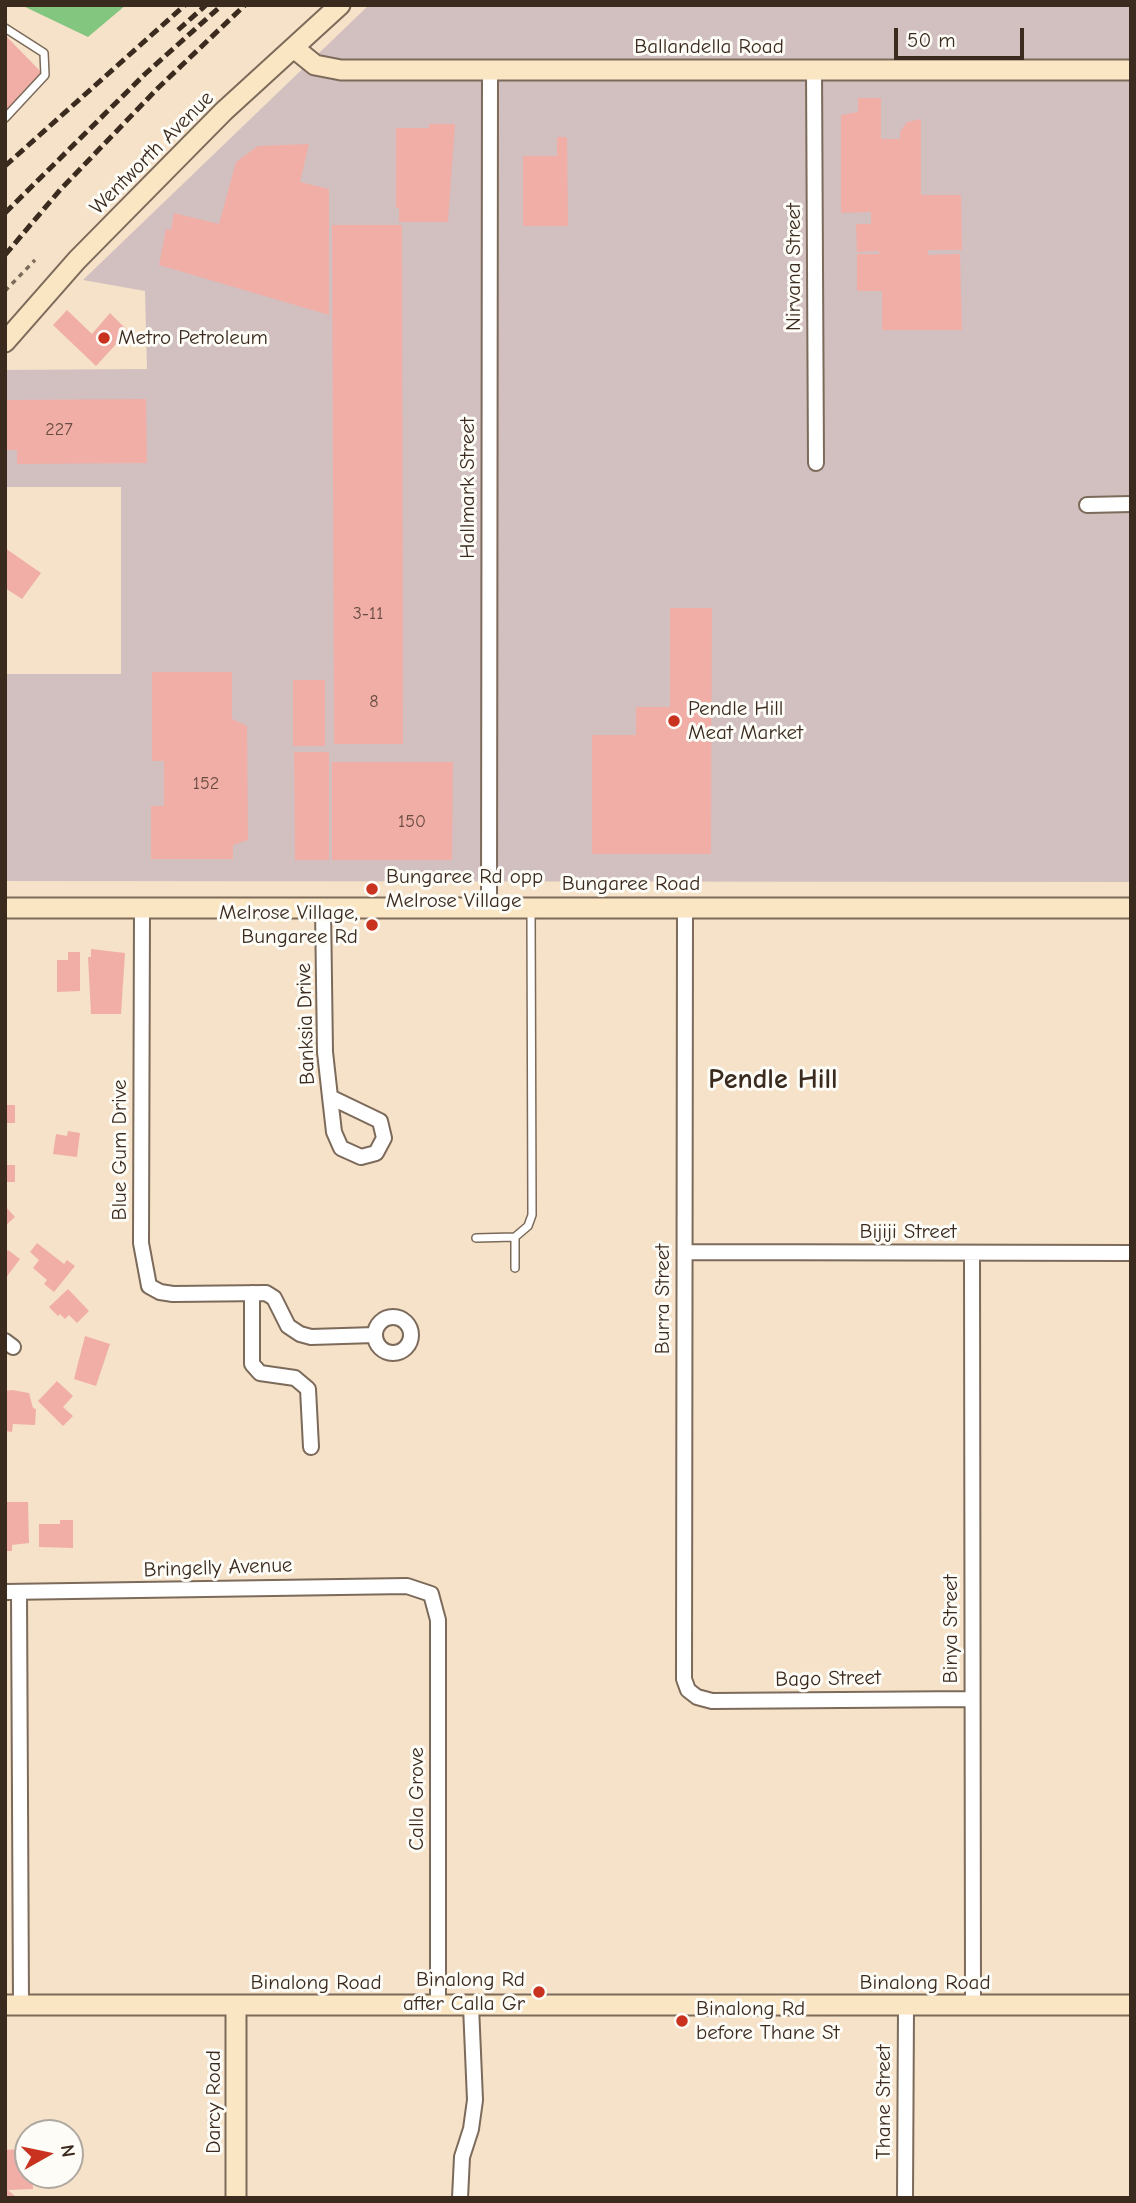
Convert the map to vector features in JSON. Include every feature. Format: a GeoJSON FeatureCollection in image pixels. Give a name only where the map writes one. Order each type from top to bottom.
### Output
{"type":"FeatureCollection","features":[{"type":"Feature","properties":{"kind":"street","name":"Wentworth Avenue"},"geometry":{"type":"LineString","coordinates":[[5,342],[77,260],[224,111],[341,5]]}},
{"type":"Feature","properties":{"kind":"street","name":"Ballandella Road"},"geometry":{"type":"LineString","coordinates":[[294,48],[315,65],[331,70],[1131,70]]}},
{"type":"Feature","properties":{"kind":"street","name":"Hallmark Street"},"geometry":{"type":"LineString","coordinates":[[489,907],[490,70]]}},
{"type":"Feature","properties":{"kind":"street","name":"Nirvana Street"},"geometry":{"type":"LineString","coordinates":[[814,70],[817,463]]}},
{"type":"Feature","properties":{"kind":"street"},"geometry":{"type":"LineString","coordinates":[[1087,505],[1131,504]]}},
{"type":"Feature","properties":{"kind":"street","name":"Burra Street"},"geometry":{"type":"LineString","coordinates":[[685,907],[684,1679],[688,1690]]}},
{"type":"Feature","properties":{"kind":"street","name":"Bungaree Road"},"geometry":{"type":"LineString","coordinates":[[5,908],[1131,908]]}},
{"type":"Feature","properties":{"kind":"street","name":"Blue Gum Drive"},"geometry":{"type":"LineString","coordinates":[[142,908],[141,1243],[147,1281],[153,1290],[160,1292],[252,1293]]}},
{"type":"Feature","properties":{"kind":"street","name":"Banksia Drive"},"geometry":{"type":"LineString","coordinates":[[323,908],[325,1052],[330,1097],[334,1132],[341,1148],[361,1157],[376,1153],[384,1138],[380,1121],[330,1097]]}},
{"type":"Feature","properties":{"kind":"street","name":"Bijiji Street"},"geometry":{"type":"LineString","coordinates":[[685,1252],[1131,1253]]}},
{"type":"Feature","properties":{"kind":"street","name":"Binya Street"},"geometry":{"type":"LineString","coordinates":[[972,1253],[973,2006]]}},
{"type":"Feature","properties":{"kind":"street"},"geometry":{"type":"LineString","coordinates":[[311,1447],[308,1389],[295,1378],[260,1373],[252,1364],[252,1293],[271,1295],[288,1326],[300,1334],[311,1337],[376,1335]]}},
{"type":"Feature","properties":{"kind":"street","name":"Bringelly Avenue"},"geometry":{"type":"LineString","coordinates":[[12,1592],[407,1586],[431,1594]]}},
{"type":"Feature","properties":{"kind":"street"},"geometry":{"type":"LineString","coordinates":[[12,1592],[13,2005]]}},
{"type":"Feature","properties":{"kind":"street","name":"Calla Grove"},"geometry":{"type":"LineString","coordinates":[[431,1594],[438,1620],[438,2005]]}},
{"type":"Feature","properties":{"kind":"street","name":"Bago Street"},"geometry":{"type":"LineString","coordinates":[[688,1690],[697,1698],[712,1701],[972,1699]]}},
{"type":"Feature","properties":{"kind":"street","name":"Binalong Road"},"geometry":{"type":"LineString","coordinates":[[13,2005],[1131,2005]]}},
{"type":"Feature","properties":{"kind":"street","name":"Darcy Road"},"geometry":{"type":"LineString","coordinates":[[236,2006],[236,2198]]}},
{"type":"Feature","properties":{"kind":"street"},"geometry":{"type":"LineString","coordinates":[[460,2198],[462,2157],[471,2129],[475,2100],[471,2006]]}},
{"type":"Feature","properties":{"kind":"street","name":"Thane Street"},"geometry":{"type":"LineString","coordinates":[[905,2198],[906,2006]]}},
{"type":"Feature","properties":{"kind":"lane"},"geometry":{"type":"LineString","coordinates":[[5,28],[44,53],[45,75],[5,118]]}},
{"type":"Feature","properties":{"kind":"lane"},"geometry":{"type":"LineString","coordinates":[[476,1238],[515,1237],[528,1226],[532,1214],[531,907]]}},
{"type":"Feature","properties":{"kind":"lane"},"geometry":{"type":"LineString","coordinates":[[515,1237],[515,1268]]}},
{"type":"Feature","properties":{"kind":"path"},"geometry":{"type":"LineString","coordinates":[[5,291],[35,260]]}},
{"type":"Feature","properties":{"kind":"shaded area"},"geometry":{"type":"Polygon","coordinates":[[[369,5],[1131,5],[1131,882],[5,881],[5,674],[121,674],[121,487],[5,487],[5,370],[147,369],[145,291],[83,280],[369,5]]]}},
{"type":"Feature","properties":{"kind":"green space"},"geometry":{"type":"Polygon","coordinates":[[[21,5],[126,5],[88,37],[21,5]]]}},
{"type":"Feature","properties":{"kind":"building"},"geometry":{"type":"Polygon","coordinates":[[[5,35],[42,73],[5,114],[5,35]]]}},
{"type":"Feature","properties":{"kind":"building"},"geometry":{"type":"Polygon","coordinates":[[[858,98],[881,98],[881,139],[900,139],[900,132],[907,122],[921,119],[921,195],[961,195],[962,250],[928,250],[928,255],[960,254],[962,330],[882,330],[882,291],[857,291],[857,254],[879,254],[879,251],[857,252],[856,224],[871,224],[871,212],[841,213],[841,115],[858,112],[858,98]]]}},
{"type":"Feature","properties":{"kind":"building"},"geometry":{"type":"Polygon","coordinates":[[[429,124],[455,124],[448,222],[399,222],[399,208],[396,208],[396,128],[429,128],[429,124]]]}},
{"type":"Feature","properties":{"kind":"building"},"geometry":{"type":"Polygon","coordinates":[[[557,137],[567,137],[568,226],[523,226],[523,156],[557,156],[557,137]]]}},
{"type":"Feature","properties":{"kind":"building"},"geometry":{"type":"Polygon","coordinates":[[[309,144],[300,182],[329,189],[329,315],[159,265],[166,229],[171,230],[174,213],[219,224],[236,162],[258,146],[309,144]]]}},
{"type":"Feature","properties":{"kind":"building"},"geometry":{"type":"Polygon","coordinates":[[[332,225],[402,225],[403,744],[334,744],[332,225]]]}},
{"type":"Feature","properties":{"kind":"building"},"geometry":{"type":"Polygon","coordinates":[[[67,310],[92,334],[110,313],[128,331],[96,366],[53,325],[67,310]]]}},
{"type":"Feature","properties":{"kind":"building"},"geometry":{"type":"Polygon","coordinates":[[[146,399],[147,463],[17,464],[17,450],[5,450],[6,400],[146,399]]]}},
{"type":"Feature","properties":{"kind":"building"},"geometry":{"type":"Polygon","coordinates":[[[5,548],[41,573],[22,599],[5,588],[5,548]]]}},
{"type":"Feature","properties":{"kind":"building","name":"Pendle Hill Meat Market"},"geometry":{"type":"Polygon","coordinates":[[[670,608],[712,608],[711,854],[592,854],[592,735],[636,735],[636,707],[670,707],[670,608]]]}},
{"type":"Feature","properties":{"kind":"building"},"geometry":{"type":"Polygon","coordinates":[[[152,672],[232,672],[232,719],[247,726],[248,840],[233,845],[233,859],[151,859],[151,806],[164,806],[164,761],[152,761],[152,672]]]}},
{"type":"Feature","properties":{"kind":"building"},"geometry":{"type":"Polygon","coordinates":[[[293,680],[325,680],[325,746],[293,746],[293,680]]]}},
{"type":"Feature","properties":{"kind":"building"},"geometry":{"type":"Polygon","coordinates":[[[294,752],[329,752],[329,860],[295,860],[294,752]]]}},
{"type":"Feature","properties":{"kind":"building"},"geometry":{"type":"Polygon","coordinates":[[[332,762],[453,762],[452,860],[332,860],[332,762]]]}},
{"type":"Feature","properties":{"kind":"building"},"geometry":{"type":"Polygon","coordinates":[[[91,949],[125,953],[121,1014],[91,1014],[88,957],[91,957],[91,949]]]}},
{"type":"Feature","properties":{"kind":"building"},"geometry":{"type":"Polygon","coordinates":[[[68,952],[80,952],[80,991],[57,992],[57,960],[68,960],[68,952]]]}},
{"type":"Feature","properties":{"kind":"building"},"geometry":{"type":"Polygon","coordinates":[[[5,1105],[15,1105],[15,1123],[5,1123],[5,1105]]]}},
{"type":"Feature","properties":{"kind":"building"},"geometry":{"type":"Polygon","coordinates":[[[68,1131],[80,1133],[77,1157],[53,1154],[56,1134],[67,1136],[68,1131]]]}},
{"type":"Feature","properties":{"kind":"building"},"geometry":{"type":"Polygon","coordinates":[[[5,1165],[15,1165],[15,1182],[5,1182],[5,1165]]]}},
{"type":"Feature","properties":{"kind":"building"},"geometry":{"type":"Polygon","coordinates":[[[5,1206],[15,1217],[5,1226],[5,1206]]]}},
{"type":"Feature","properties":{"kind":"building"},"geometry":{"type":"Polygon","coordinates":[[[37,1243],[64,1264],[67,1260],[75,1266],[54,1292],[44,1284],[47,1280],[33,1268],[39,1260],[30,1252],[37,1243]]]}},
{"type":"Feature","properties":{"kind":"building"},"geometry":{"type":"Polygon","coordinates":[[[8,1250],[20,1259],[5,1279],[5,1253],[8,1250]]]}},
{"type":"Feature","properties":{"kind":"building"},"geometry":{"type":"Polygon","coordinates":[[[68,1289],[89,1311],[77,1323],[69,1315],[65,1319],[60,1314],[58,1316],[49,1307],[68,1289]]]}},
{"type":"Feature","properties":{"kind":"building"},"geometry":{"type":"Polygon","coordinates":[[[85,1336],[110,1344],[96,1386],[74,1379],[85,1336]]]}},
{"type":"Feature","properties":{"kind":"building"},"geometry":{"type":"Polygon","coordinates":[[[57,1381],[73,1396],[63,1407],[73,1416],[63,1426],[38,1401],[57,1381]]]}},
{"type":"Feature","properties":{"kind":"building"},"geometry":{"type":"Polygon","coordinates":[[[5,1391],[29,1393],[33,1408],[36,1409],[35,1425],[13,1424],[12,1432],[5,1431],[5,1391]]]}},
{"type":"Feature","properties":{"kind":"building"},"geometry":{"type":"Polygon","coordinates":[[[5,1502],[28,1502],[29,1543],[12,1545],[12,1551],[5,1551],[5,1502]]]}},
{"type":"Feature","properties":{"kind":"building"},"geometry":{"type":"Polygon","coordinates":[[[60,1520],[73,1520],[73,1548],[39,1547],[39,1524],[60,1524],[60,1520]]]}},
{"type":"Feature","properties":{"kind":"building"},"geometry":{"type":"Polygon","coordinates":[[[14,2149],[14,2189],[33,2189],[8,2190],[17,2198],[5,2198],[5,2150],[14,2149]]]}},
{"type":"Feature","properties":{"kind":"railway"},"geometry":{"type":"LineString","coordinates":[[5,166],[185,5]]}},
{"type":"Feature","properties":{"kind":"railway"},"geometry":{"type":"LineString","coordinates":[[178,30],[206,5]]}},
{"type":"Feature","properties":{"kind":"railway"},"geometry":{"type":"LineString","coordinates":[[5,213],[145,74],[222,5]]}},
{"type":"Feature","properties":{"kind":"railway"},"geometry":{"type":"LineString","coordinates":[[5,255],[60,190],[158,88],[245,5]]}},
{"type":"Feature","properties":{"kind":"place","name":"Metro Petroleum"},"geometry":{"type":"Point","coordinates":[104,338]}},
{"type":"Feature","properties":{"kind":"place","name":"Pendle Hill Meat Market"},"geometry":{"type":"Point","coordinates":[674,721]}},
{"type":"Feature","properties":{"kind":"place","name":"Bungaree Rd opp Melrose Village"},"geometry":{"type":"Point","coordinates":[372,889]}},
{"type":"Feature","properties":{"kind":"place","name":"Melrose Village, Bungaree Rd"},"geometry":{"type":"Point","coordinates":[372,925]}},
{"type":"Feature","properties":{"kind":"place","name":"Binalong Rd after Calla Gr"},"geometry":{"type":"Point","coordinates":[539,1992]}},
{"type":"Feature","properties":{"kind":"place","name":"Binalong Rd before Thane St"},"geometry":{"type":"Point","coordinates":[682,2021]}},
{"type":"Feature","properties":{"kind":"district","name":"Pendle Hill"},"geometry":{"type":"Point","coordinates":[773,1080]}}]}
